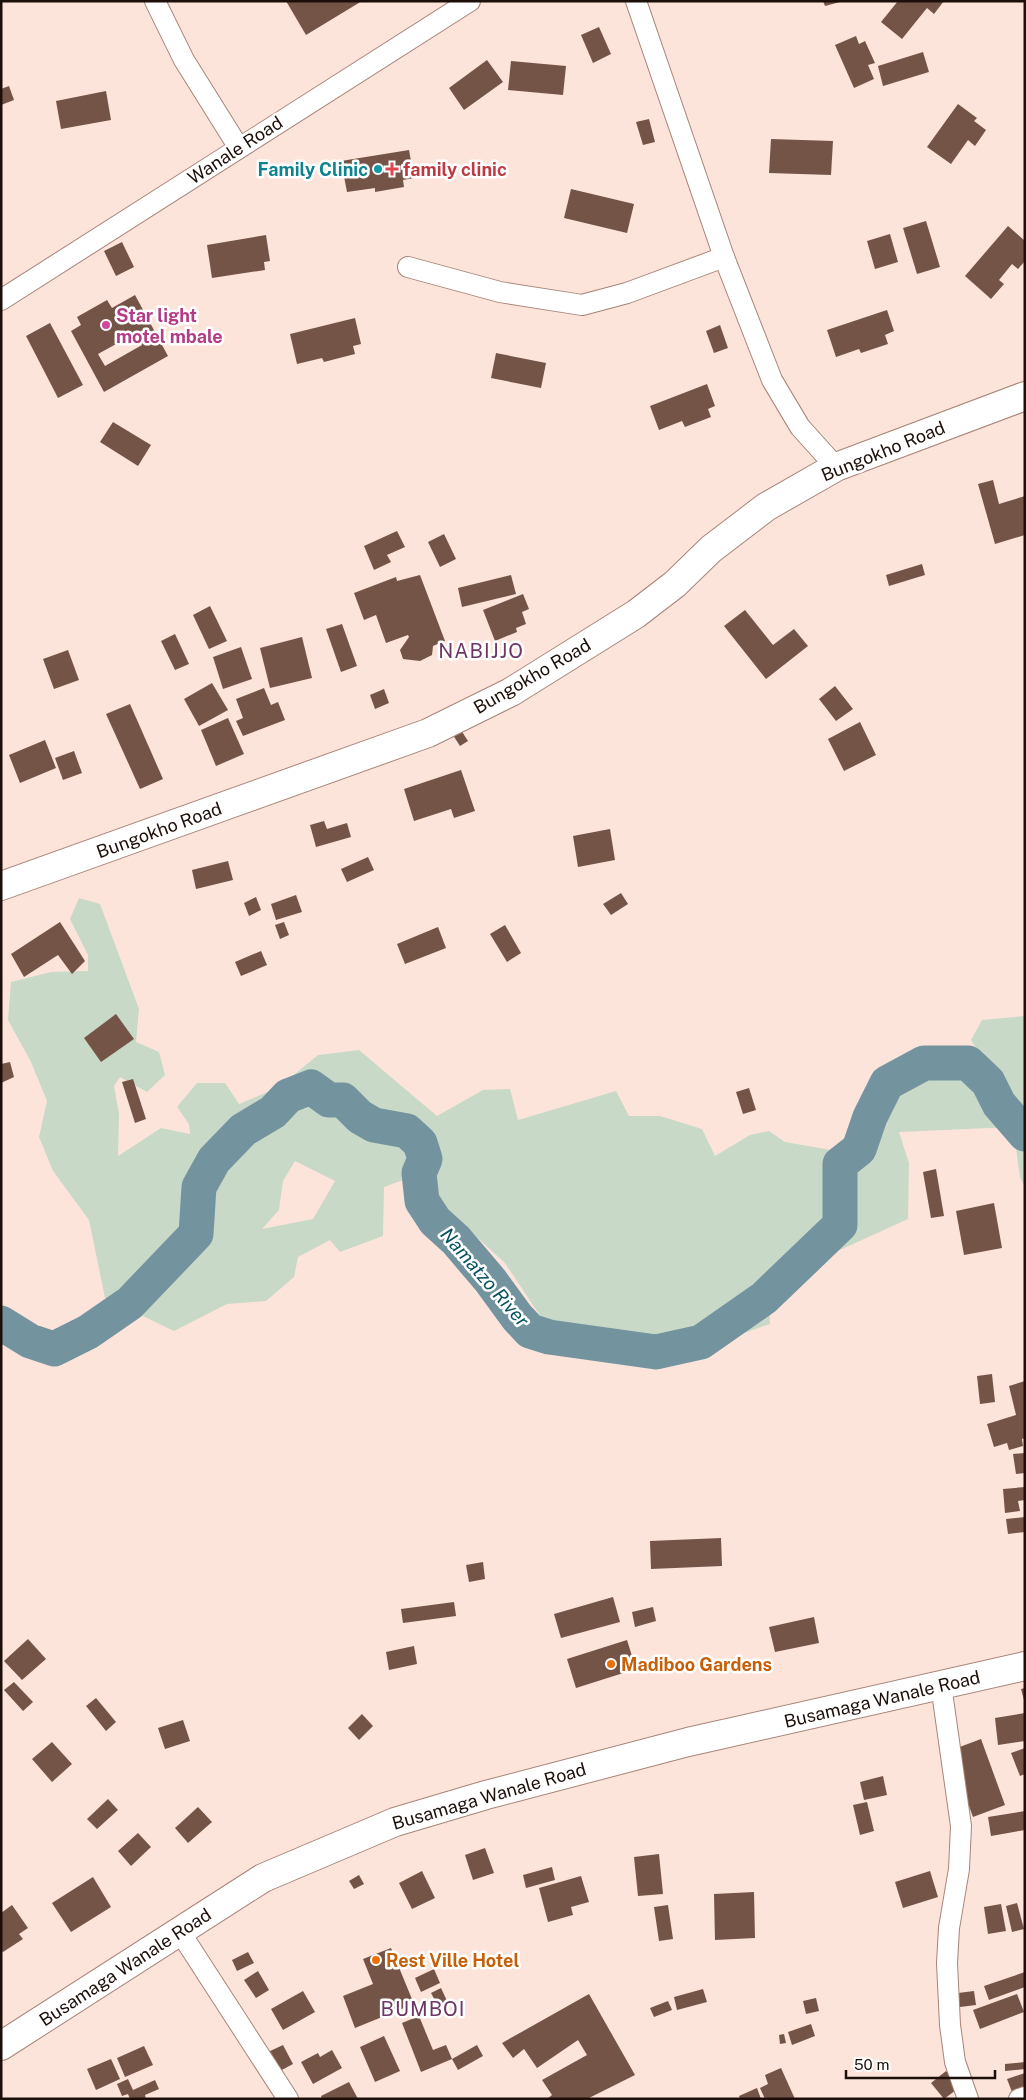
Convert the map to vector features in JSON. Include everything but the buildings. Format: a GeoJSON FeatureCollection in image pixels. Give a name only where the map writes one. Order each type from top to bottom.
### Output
{"type":"FeatureCollection","features":[{"type":"Feature","properties":{"kind":"street"},"geometry":{"type":"LineString","coordinates":[[155,1],[184,60],[239,148]]}},
{"type":"Feature","properties":{"kind":"street","name":"Wanale Road"},"geometry":{"type":"LineString","coordinates":[[1,300],[470,1]]}},
{"type":"Feature","properties":{"kind":"street"},"geometry":{"type":"LineString","coordinates":[[636,1],[724,257],[772,380],[800,427],[836,467]]}},
{"type":"Feature","properties":{"kind":"street"},"geometry":{"type":"LineString","coordinates":[[408,267],[500,292],[582,305],[627,293],[724,257]]}},
{"type":"Feature","properties":{"kind":"street","name":"Bungokho Road"},"geometry":{"type":"LineString","coordinates":[[1,886],[428,733],[511,692],[636,614],[675,584],[711,549],[766,507],[836,467],[1025,396]]}},
{"type":"Feature","properties":{"kind":"street","name":"Busamaga Wanale Road"},"geometry":{"type":"LineString","coordinates":[[1,2046],[263,1878],[394,1822],[486,1795],[688,1742],[1025,1666]]}},
{"type":"Feature","properties":{"kind":"street"},"geometry":{"type":"LineString","coordinates":[[941,1685],[961,1826],[958,1869],[949,1928],[947,1963],[950,2025],[955,2062],[968,2099]]}},
{"type":"Feature","properties":{"kind":"street"},"geometry":{"type":"LineString","coordinates":[[180,1932],[288,2099]]}},
{"type":"Feature","properties":{"kind":"street"},"geometry":{"type":"LineString","coordinates":[[1019,2099],[1025,2098]]}},
{"type":"Feature","properties":{"kind":"green space"},"geometry":{"type":"Polygon","coordinates":[[[79,898],[100,904],[139,1009],[136,1042],[159,1052],[165,1075],[147,1092],[120,1077],[114,1086],[119,1114],[118,1156],[161,1128],[190,1134],[189,1124],[177,1107],[197,1083],[225,1083],[239,1104],[279,1087],[318,1055],[359,1050],[437,1116],[483,1090],[510,1089],[518,1120],[616,1091],[629,1116],[660,1116],[702,1129],[715,1156],[750,1135],[769,1131],[785,1142],[831,1150],[855,1139],[869,1099],[881,1078],[895,1067],[913,1060],[950,1051],[967,1074],[1006,1097],[971,1040],[982,1020],[1025,1016],[1025,1187],[1020,1177],[1013,1127],[899,1132],[909,1163],[908,1219],[818,1260],[769,1278],[770,1324],[681,1355],[651,1359],[601,1354],[549,1329],[505,1263],[411,1177],[384,1187],[383,1236],[340,1252],[330,1240],[298,1257],[294,1277],[266,1301],[227,1304],[174,1331],[105,1298],[89,1220],[53,1171],[39,1137],[47,1101],[31,1062],[8,1020],[11,982],[51,972],[88,971],[88,955],[70,919],[79,898]],[[295,1161],[283,1181],[279,1210],[262,1229],[313,1219],[335,1181],[295,1161]]]}},
{"type":"Feature","properties":{"kind":"waterway","name":"Namatzo River"},"geometry":{"type":"LineString","coordinates":[[1,1323],[30,1341],[54,1349],[88,1332],[130,1303],[196,1234],[199,1187],[214,1160],[243,1130],[273,1112],[288,1096],[311,1087],[329,1100],[343,1100],[360,1117],[374,1125],[407,1131],[420,1143],[425,1159],[419,1173],[422,1201],[435,1221],[456,1240],[530,1331],[549,1337],[656,1352],[701,1342],[764,1298],[840,1225],[840,1164],[859,1149],[870,1117],[887,1083],[924,1063],[968,1063],[988,1082],[999,1104],[1025,1134]]}},
{"type":"Feature","properties":{"kind":"place","name":"Family Clinic"},"geometry":{"type":"Point","coordinates":[378,169]}},
{"type":"Feature","properties":{"kind":"place","name":"family clinic"},"geometry":{"type":"Point","coordinates":[392,169]}},
{"type":"Feature","properties":{"kind":"place","name":"Star light motel mbale"},"geometry":{"type":"Point","coordinates":[106,325]}},
{"type":"Feature","properties":{"kind":"place","name":"Madiboo Gardens"},"geometry":{"type":"Point","coordinates":[611,1664]}},
{"type":"Feature","properties":{"kind":"place","name":"Rest Ville Hotel"},"geometry":{"type":"Point","coordinates":[376,1960]}},
{"type":"Feature","properties":{"kind":"district","name":"NABIJJO"},"geometry":{"type":"Point","coordinates":[481,651]}},
{"type":"Feature","properties":{"kind":"district","name":"BUMBOI"},"geometry":{"type":"Point","coordinates":[423,2009]}}]}
